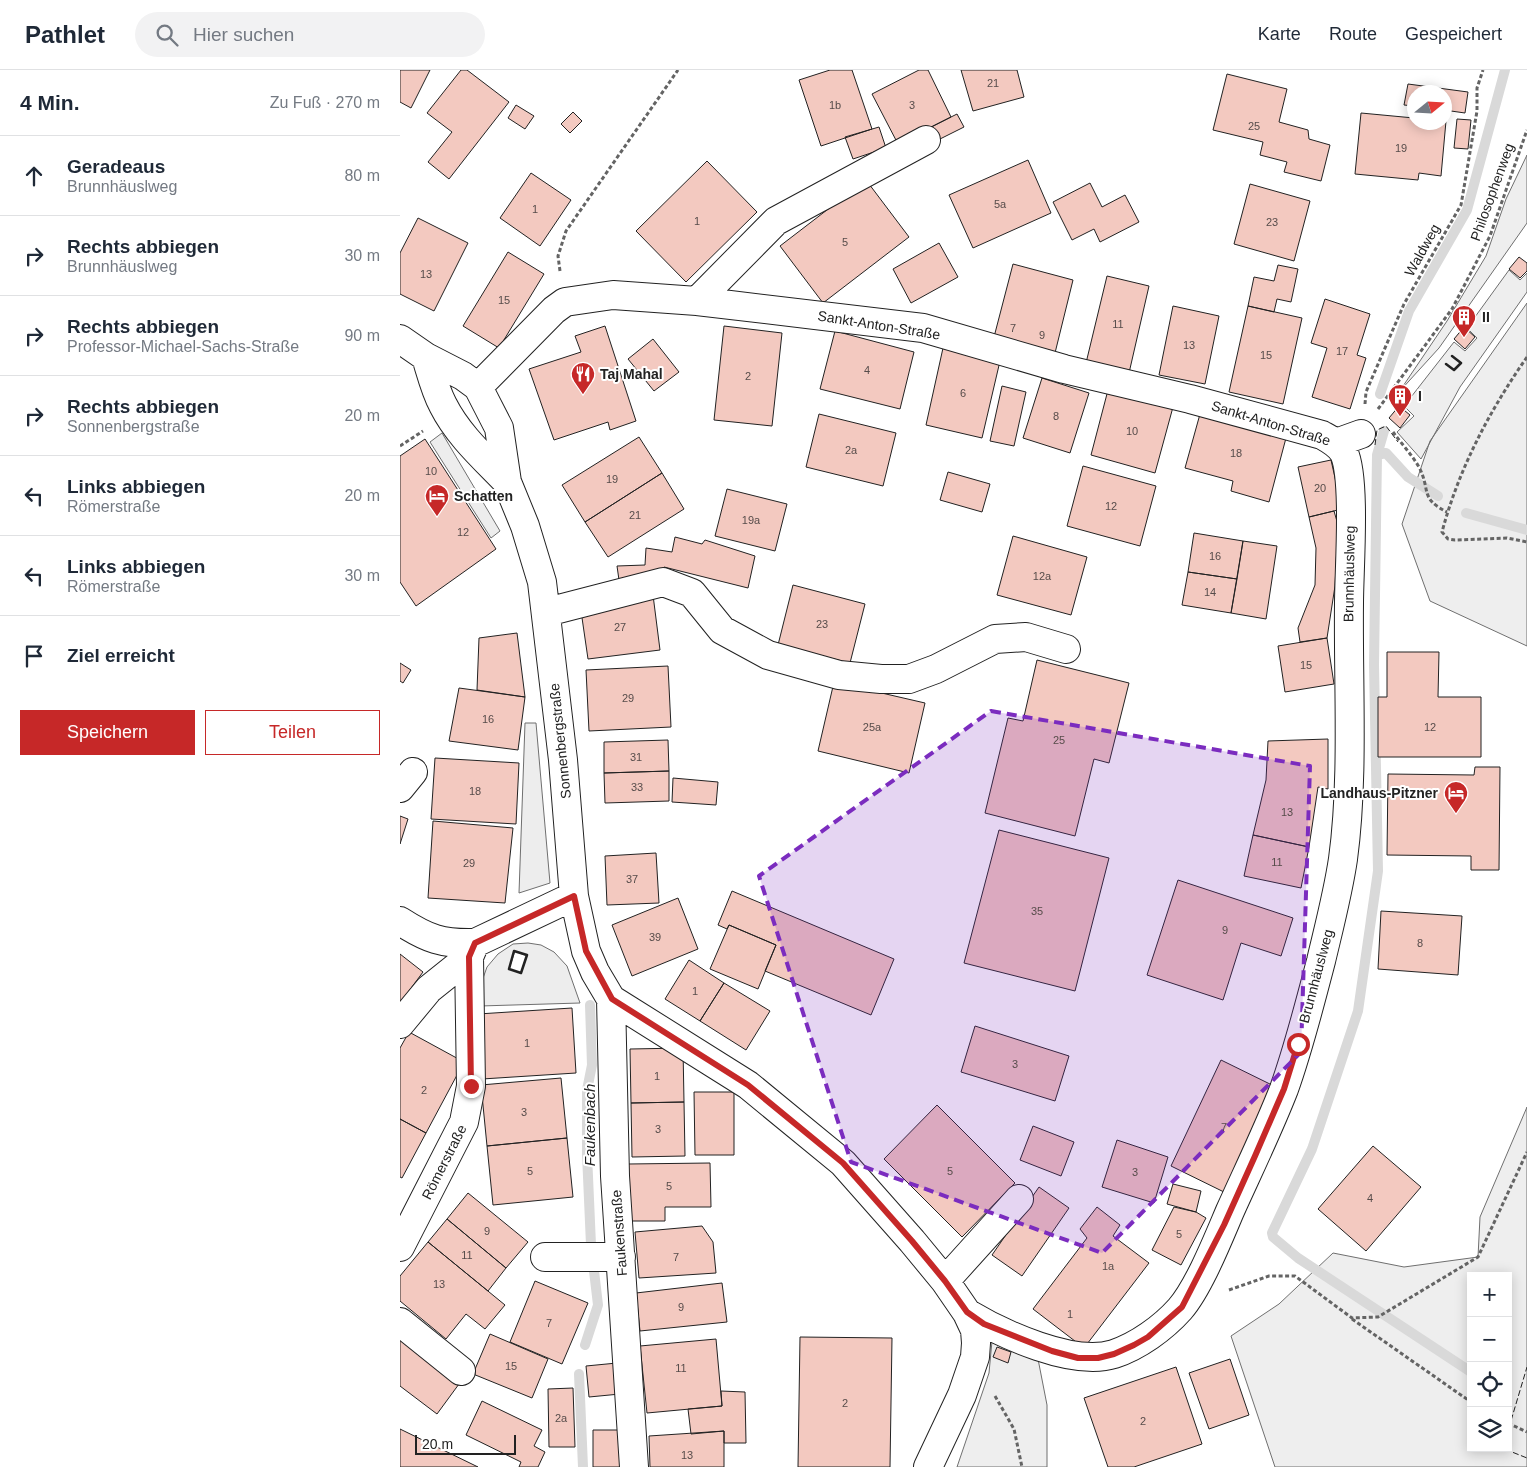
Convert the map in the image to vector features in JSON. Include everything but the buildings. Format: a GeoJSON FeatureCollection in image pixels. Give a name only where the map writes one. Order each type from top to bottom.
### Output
{"type":"FeatureCollection","features":[{"type":"Feature","properties":{"kind":"street"},"geometry":{"type":"LineString","coordinates":[[697,301],[776,221],[926,140]]}},
{"type":"Feature","properties":{"kind":"street","name":"Sankt-Anton-Straße"},"geometry":{"type":"LineString","coordinates":[[564,302],[612,295],[697,301],[923,328],[1064,368],[1190,399],[1314,433],[1349,439]]}},
{"type":"Feature","properties":{"kind":"street"},"geometry":{"type":"LineString","coordinates":[[478,387],[564,302]]}},
{"type":"Feature","properties":{"kind":"street","name":"Sonnenbergstraße"},"geometry":{"type":"LineString","coordinates":[[400,340],[426,357],[463,376],[478,387],[499,428],[507,482],[536,558],[547,612],[563,760],[574,896],[586,951],[612,999]]}},
{"type":"Feature","properties":{"kind":"street","name":"Sonnenbergstraße"},"geometry":{"type":"LineString","coordinates":[[426,357],[442,403],[449,416],[481,455],[507,482]]}},
{"type":"Feature","properties":{"kind":"street","name":"Brunnhäuslweg"},"geometry":{"type":"LineString","coordinates":[[967,1312],[984,1324],[1052,1351],[1088,1358],[1114,1354],[1148,1337],[1182,1307],[1224,1225],[1284,1089],[1315,982],[1343,858],[1348,744],[1350,501],[1348,468],[1344,454],[1349,439]]}},
{"type":"Feature","properties":{"kind":"street"},"geometry":{"type":"LineString","coordinates":[[547,612],[663,582],[692,593],[722,630],[768,655],[839,675],[881,679],[909,679],[936,670],[995,640],[1026,637],[1066,649]]}},
{"type":"Feature","properties":{"kind":"street"},"geometry":{"type":"LineString","coordinates":[[400,1024],[430,989],[472,950],[574,896]]}},
{"type":"Feature","properties":{"kind":"street"},"geometry":{"type":"LineString","coordinates":[[400,921],[426,938],[472,950]]}},
{"type":"Feature","properties":{"kind":"street","name":"Römerstraße"},"geometry":{"type":"LineString","coordinates":[[400,1247],[464,1122],[469,1104],[472,950]]}},
{"type":"Feature","properties":{"kind":"street"},"geometry":{"type":"LineString","coordinates":[[612,999],[748,1085],[790,1117],[843,1163],[945,1281],[967,1312],[974,1330],[976,1342],[975,1358],[962,1395],[928,1467]]}},
{"type":"Feature","properties":{"kind":"street","name":"Faukenstraße"},"geometry":{"type":"LineString","coordinates":[[612,999],[615,1176],[634,1467]]}},
{"type":"Feature","properties":{"kind":"street"},"geometry":{"type":"LineString","coordinates":[[945,1281],[1019,1199]]}},
{"type":"Feature","properties":{"kind":"street"},"geometry":{"type":"LineString","coordinates":[[546,1257],[621,1257]]}},
{"type":"Feature","properties":{"kind":"street"},"geometry":{"type":"LineString","coordinates":[[400,1322],[461,1371]]}},
{"type":"Feature","properties":{"kind":"path"},"geometry":{"type":"LineString","coordinates":[[564,302],[558,256],[566,232],[678,70]]}},
{"type":"Feature","properties":{"kind":"path","name":"Waldweg"},"geometry":{"type":"LineString","coordinates":[[1349,439],[1366,392],[1404,304],[1460,205],[1477,111],[1477,88],[1483,70]]}},
{"type":"Feature","properties":{"kind":"path","name":"Philosophenweg"},"geometry":{"type":"LineString","coordinates":[[1349,439],[1452,309],[1490,236],[1527,130]]}},
{"type":"Feature","properties":{"kind":"path"},"geometry":{"type":"LineString","coordinates":[[1527,357],[1473,447],[1452,497],[1442,532],[1448,539],[1507,538],[1527,542]]}},
{"type":"Feature","properties":{"kind":"path"},"geometry":{"type":"LineString","coordinates":[[1349,439],[1387,424],[1417,464],[1428,498],[1435,506],[1447,512]]}},
{"type":"Feature","properties":{"kind":"path"},"geometry":{"type":"LineString","coordinates":[[1352,1318],[1378,1317],[1388,1309],[1478,1257],[1527,1152]]}},
{"type":"Feature","properties":{"kind":"path"},"geometry":{"type":"LineString","coordinates":[[1182,1307],[1269,1276],[1295,1276],[1467,1399]]}},
{"type":"Feature","properties":{"kind":"path"},"geometry":{"type":"LineString","coordinates":[[975,1358],[1014,1429],[1022,1467]]}},
{"type":"Feature","properties":{"kind":"path"},"geometry":{"type":"LineString","coordinates":[[1512,1425],[1527,1432]]}},
{"type":"Feature","properties":{"kind":"highlighted area"},"geometry":{"type":"Polygon","coordinates":[[[991,711],[1310,766],[1301,1052],[1102,1253],[851,1162],[759,876],[991,711]]]}},
{"type":"Feature","properties":{"kind":"shaded area"},"geometry":{"type":"Polygon","coordinates":[[[1527,155],[1527,223],[1439,348],[1399,392],[1447,321],[1486,256],[1506,199],[1527,155]]]}},
{"type":"Feature","properties":{"kind":"shaded area"},"geometry":{"type":"Polygon","coordinates":[[[1509,270],[1520,280],[1527,273],[1527,292],[1460,387],[1421,459],[1397,432],[1414,416],[1404,406],[1454,342],[1465,351],[1477,338],[1467,328],[1509,270]]]}},
{"type":"Feature","properties":{"kind":"shaded area"},"geometry":{"type":"Polygon","coordinates":[[[1527,303],[1527,646],[1430,601],[1402,524],[1430,441],[1527,303]]]}},
{"type":"Feature","properties":{"kind":"shaded area"},"geometry":{"type":"Polygon","coordinates":[[[442,433],[500,531],[491,538],[430,442],[442,433]]]}},
{"type":"Feature","properties":{"kind":"shaded area"},"geometry":{"type":"Polygon","coordinates":[[[525,723],[536,723],[550,883],[519,893],[525,723]]]}},
{"type":"Feature","properties":{"kind":"shaded area"},"geometry":{"type":"Polygon","coordinates":[[[528,943],[541,945],[554,952],[567,966],[580,1003],[480,1006],[482,981],[487,967],[498,954],[513,944],[528,943]],[[515,951],[509,969],[521,973],[527,956],[515,951]]]}},
{"type":"Feature","properties":{"kind":"shaded area"},"geometry":{"type":"Polygon","coordinates":[[[1527,1107],[1527,1467],[1275,1467],[1231,1336],[1279,1304],[1333,1253],[1404,1267],[1478,1257],[1480,1217],[1527,1107]]]}},
{"type":"Feature","properties":{"kind":"shaded area"},"geometry":{"type":"Polygon","coordinates":[[[992,1341],[1038,1359],[1047,1405],[1047,1467],[957,1467],[989,1373],[992,1341]]]}},
{"type":"Feature","properties":{"kind":"waterway"},"geometry":{"type":"LineString","coordinates":[[1380,394],[1409,311],[1467,210],[1505,70]]}},
{"type":"Feature","properties":{"kind":"waterway"},"geometry":{"type":"LineString","coordinates":[[1384,431],[1377,455],[1374,665],[1378,871],[1358,1011],[1312,1149],[1272,1233],[1273,1237],[1298,1258],[1467,1369]]}},
{"type":"Feature","properties":{"kind":"waterway"},"geometry":{"type":"LineString","coordinates":[[1377,455],[1386,453],[1408,477],[1438,496]]}},
{"type":"Feature","properties":{"kind":"waterway"},"geometry":{"type":"LineString","coordinates":[[1466,513],[1527,530]]}},
{"type":"Feature","properties":{"kind":"waterway","name":"Faukenbach"},"geometry":{"type":"LineString","coordinates":[[590,1005],[592,1065],[587,1090],[587,1154],[591,1245]]}},
{"type":"Feature","properties":{"kind":"waterway","name":"Faukenbach"},"geometry":{"type":"LineString","coordinates":[[585,1345],[598,1305],[594,1271]]}},
{"type":"Feature","properties":{"kind":"waterway","name":"Faukenbach"},"geometry":{"type":"LineString","coordinates":[[579,1374],[583,1467]]}},
{"type":"Feature","properties":{"kind":"fence"},"geometry":{"type":"LineString","coordinates":[[1375,445],[1377,430],[1386,426],[1398,442]]}},
{"type":"Feature","properties":{"kind":"fence"},"geometry":{"type":"LineString","coordinates":[[1512,1417],[1527,1367]]}},
{"type":"Feature","properties":{"kind":"fence"},"geometry":{"type":"LineString","coordinates":[[1512,1452],[1527,1458]]}},
{"type":"Feature","properties":{"kind":"wall"},"geometry":{"type":"LineString","coordinates":[[1446,364],[1454,370],[1461,363],[1452,356]]}},
{"type":"Feature","properties":{"kind":"wall"},"geometry":{"type":"LineString","coordinates":[[514,951],[527,955],[521,973],[509,969],[514,951]]}},
{"type":"Feature","properties":{"kind":"place","name":"II"},"geometry":{"type":"Point","coordinates":[1464,338]}},
{"type":"Feature","properties":{"kind":"place","name":"Taj Mahal"},"geometry":{"type":"Point","coordinates":[583,395]}},
{"type":"Feature","properties":{"kind":"place","name":"I"},"geometry":{"type":"Point","coordinates":[1400,417]}},
{"type":"Feature","properties":{"kind":"place","name":"Schatten"},"geometry":{"type":"Point","coordinates":[437,517]}},
{"type":"Feature","properties":{"kind":"place","name":"Landhaus-Pitzner"},"geometry":{"type":"Point","coordinates":[1456,814]}},
{"type":"Feature","properties":{"kind":"route"},"geometry":{"type":"LineString","coordinates":[[471,1086],[469,957],[475,943],[525,921],[574,896],[586,951],[595,972],[612,999],[748,1085],[790,1117],[843,1163],[912,1241],[945,1281],[967,1312],[984,1324],[1052,1351],[1078,1358],[1098,1358],[1114,1354],[1148,1337],[1182,1307],[1224,1225],[1255,1156],[1284,1089],[1298,1044]]}}]}
